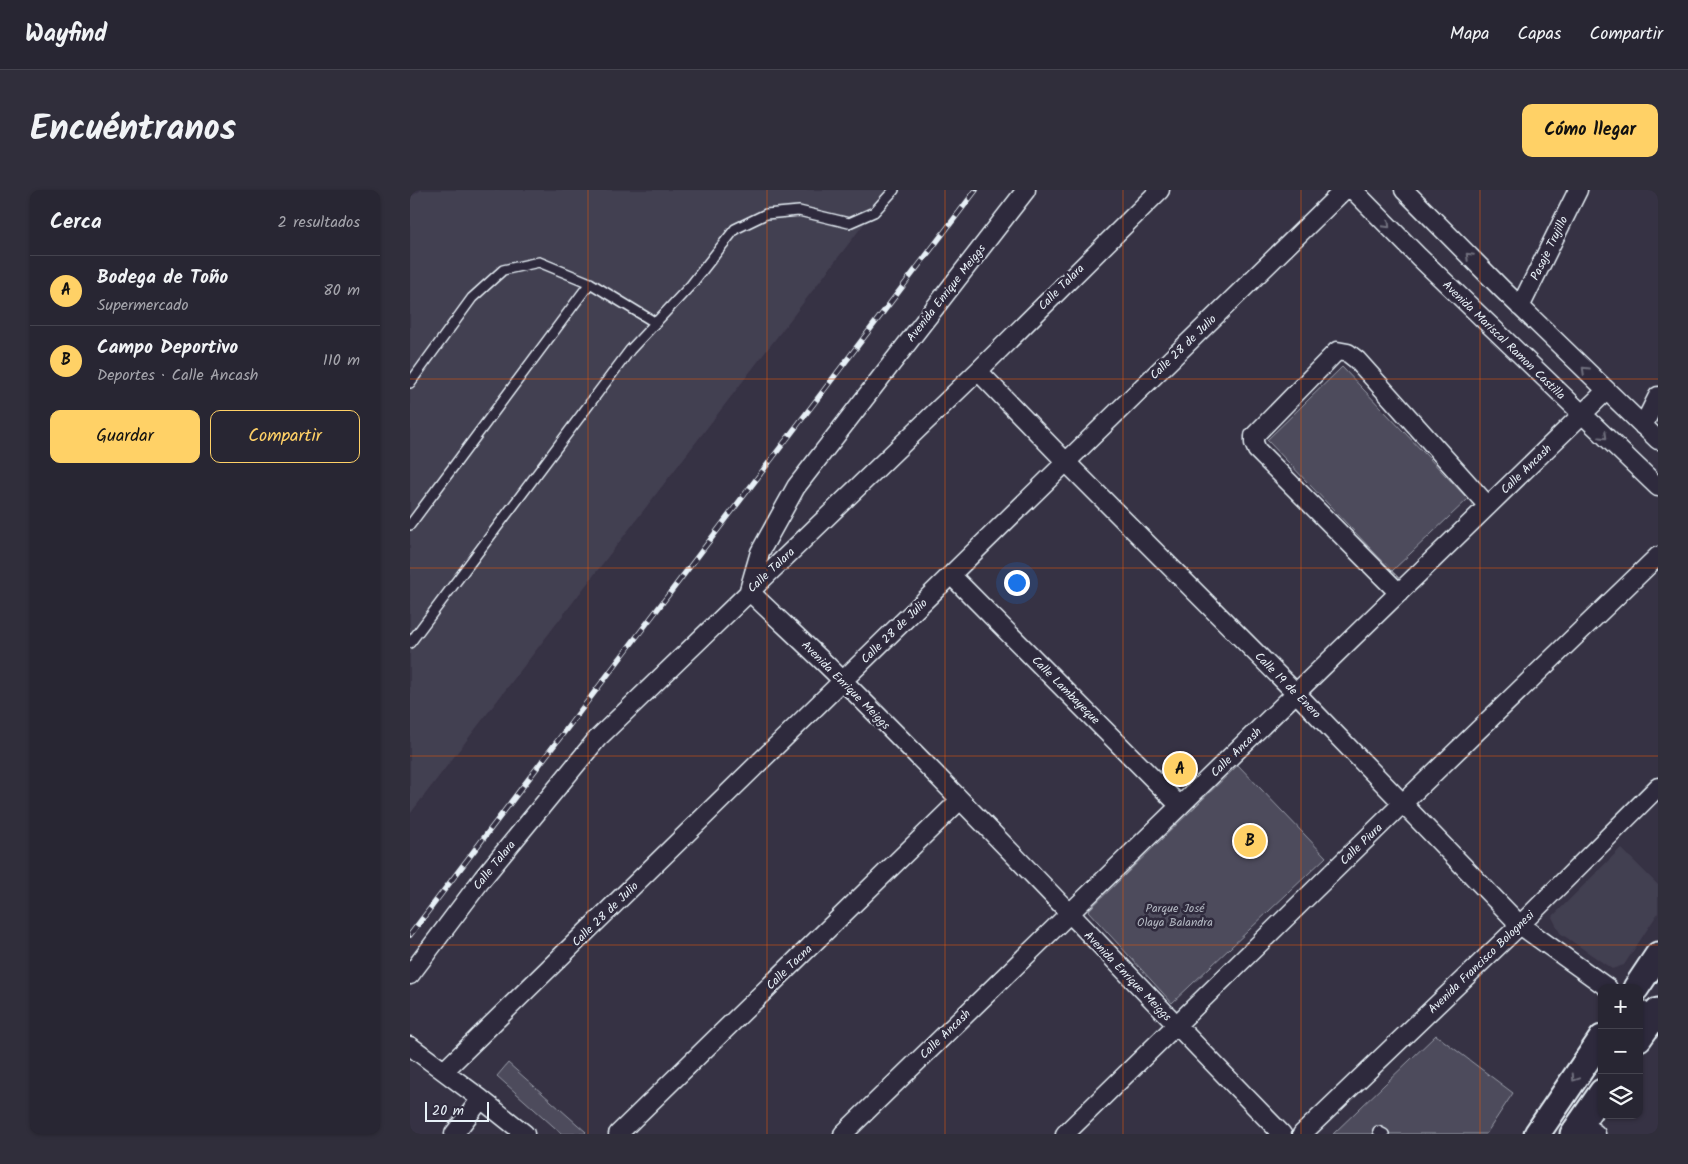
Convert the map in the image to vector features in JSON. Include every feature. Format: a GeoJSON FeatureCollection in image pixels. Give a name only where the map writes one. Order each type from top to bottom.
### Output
{"type":"FeatureCollection","features":[{"type":"Feature","properties":{"kind":"street","name":"Avenida Enrique Meiggs"},"geometry":{"type":"LineString","coordinates":[[1026,190],[796,487],[760,552],[749,591],[843,681],[960,800],[1282,1134]]}},
{"type":"Feature","properties":{"kind":"street","name":"Calle Talara"},"geometry":{"type":"LineString","coordinates":[[410,975],[483,878],[597,739],[978,371],[1160,190]]}},
{"type":"Feature","properties":{"kind":"street","name":"Calle 28 de Julio"},"geometry":{"type":"LineString","coordinates":[[444,1071],[1344,190]]}},
{"type":"Feature","properties":{"kind":"street","name":"Avenida Mariscal Ramon Castilla"},"geometry":{"type":"LineString","coordinates":[[1353,190],[1419,257],[1658,488]]}},
{"type":"Feature","properties":{"kind":"street"},"geometry":{"type":"LineString","coordinates":[[1404,190],[1520,307],[1658,440]]}},
{"type":"Feature","properties":{"kind":"street","name":"Pasaje Trujillo"},"geometry":{"type":"LineString","coordinates":[[1520,307],[1578,190]]}},
{"type":"Feature","properties":{"kind":"street"},"geometry":{"type":"LineString","coordinates":[[1399,592],[1257,450],[1254,443],[1254,436],[1337,351],[1348,353],[1357,360],[1488,506]]}},
{"type":"Feature","properties":{"kind":"street","name":"Calle 19 de Enero"},"geometry":{"type":"LineString","coordinates":[[978,371],[1296,693],[1520,925],[1602,984]]}},
{"type":"Feature","properties":{"kind":"street","name":"Calle Ancash"},"geometry":{"type":"LineString","coordinates":[[843,1134],[1606,391]]}},
{"type":"Feature","properties":{"kind":"street"},"geometry":{"type":"LineString","coordinates":[[1643,426],[1658,396]]}},
{"type":"Feature","properties":{"kind":"street","name":"Calle Piura"},"geometry":{"type":"LineString","coordinates":[[1065,1134],[1402,803],[1658,556]]}},
{"type":"Feature","properties":{"kind":"street","name":"Calle Lambayeque"},"geometry":{"type":"LineString","coordinates":[[951,575],[1180,806]]}},
{"type":"Feature","properties":{"kind":"street","name":"Avenida Francisco Bolognesi"},"geometry":{"type":"LineString","coordinates":[[1302,1134],[1520,925],[1658,786]]}},
{"type":"Feature","properties":{"kind":"street","name":"Calle Tacna"},"geometry":{"type":"LineString","coordinates":[[618,1134],[960,800]]}},
{"type":"Feature","properties":{"kind":"street"},"geometry":{"type":"LineString","coordinates":[[1639,984],[1658,955]]}},
{"type":"Feature","properties":{"kind":"street"},"geometry":{"type":"LineString","coordinates":[[1537,1134],[1598,1044]]}},
{"type":"Feature","properties":{"kind":"street"},"geometry":{"type":"LineString","coordinates":[[410,1046],[525,1134]]}},
{"type":"Feature","properties":{"kind":"street"},"geometry":{"type":"LineString","coordinates":[[454,1134],[481,1099]]}},
{"type":"Feature","properties":{"kind":"street"},"geometry":{"type":"LineString","coordinates":[[1583,1130],[1598,1100]]}},
{"type":"Feature","properties":{"kind":"lane"},"geometry":{"type":"LineString","coordinates":[[410,643],[630,350],[691,285],[735,229],[766,214],[799,211],[849,223],[874,212],[894,190]]}},
{"type":"Feature","properties":{"kind":"lane"},"geometry":{"type":"LineString","coordinates":[[410,382],[472,298],[503,270],[539,262],[590,283],[656,323]]}},
{"type":"Feature","properties":{"kind":"lane"},"geometry":{"type":"LineString","coordinates":[[410,525],[590,283]]}},
{"type":"Feature","properties":{"kind":"shaded area"},"geometry":{"type":"Polygon","coordinates":[[[421,190],[890,190],[410,814],[410,197],[421,190]]]}},
{"type":"Feature","properties":{"kind":"shaded area"},"geometry":{"type":"Polygon","coordinates":[[[1621,848],[1658,885],[1658,913],[1624,965],[1612,969],[1560,933],[1552,917],[1621,848]]]}},
{"type":"Feature","properties":{"kind":"green space"},"geometry":{"type":"Polygon","coordinates":[[[1342,367],[1468,499],[1392,571],[1267,440],[1342,367]]]}},
{"type":"Feature","properties":{"kind":"green space","name":"Parque José Olaya Balandra"},"geometry":{"type":"Polygon","coordinates":[[[1238,765],[1326,857],[1172,1003],[1088,911],[1238,765]]]}},
{"type":"Feature","properties":{"kind":"green space"},"geometry":{"type":"Polygon","coordinates":[[[1436,1035],[1513,1093],[1486,1134],[1333,1134],[1436,1035]]]}},
{"type":"Feature","properties":{"kind":"green space"},"geometry":{"type":"Polygon","coordinates":[[[508,1063],[586,1132],[584,1134],[562,1134],[497,1076],[508,1063]]]}},
{"type":"Feature","properties":{"kind":"railway"},"geometry":{"type":"LineString","coordinates":[[410,935],[976,190]]}},
{"type":"Feature","properties":{"kind":"place","name":"Bodega de Toño"},"geometry":{"type":"Point","coordinates":[1180,769]}},
{"type":"Feature","properties":{"kind":"place","name":"Campo Deportivo"},"geometry":{"type":"Point","coordinates":[1250,841]}}]}
